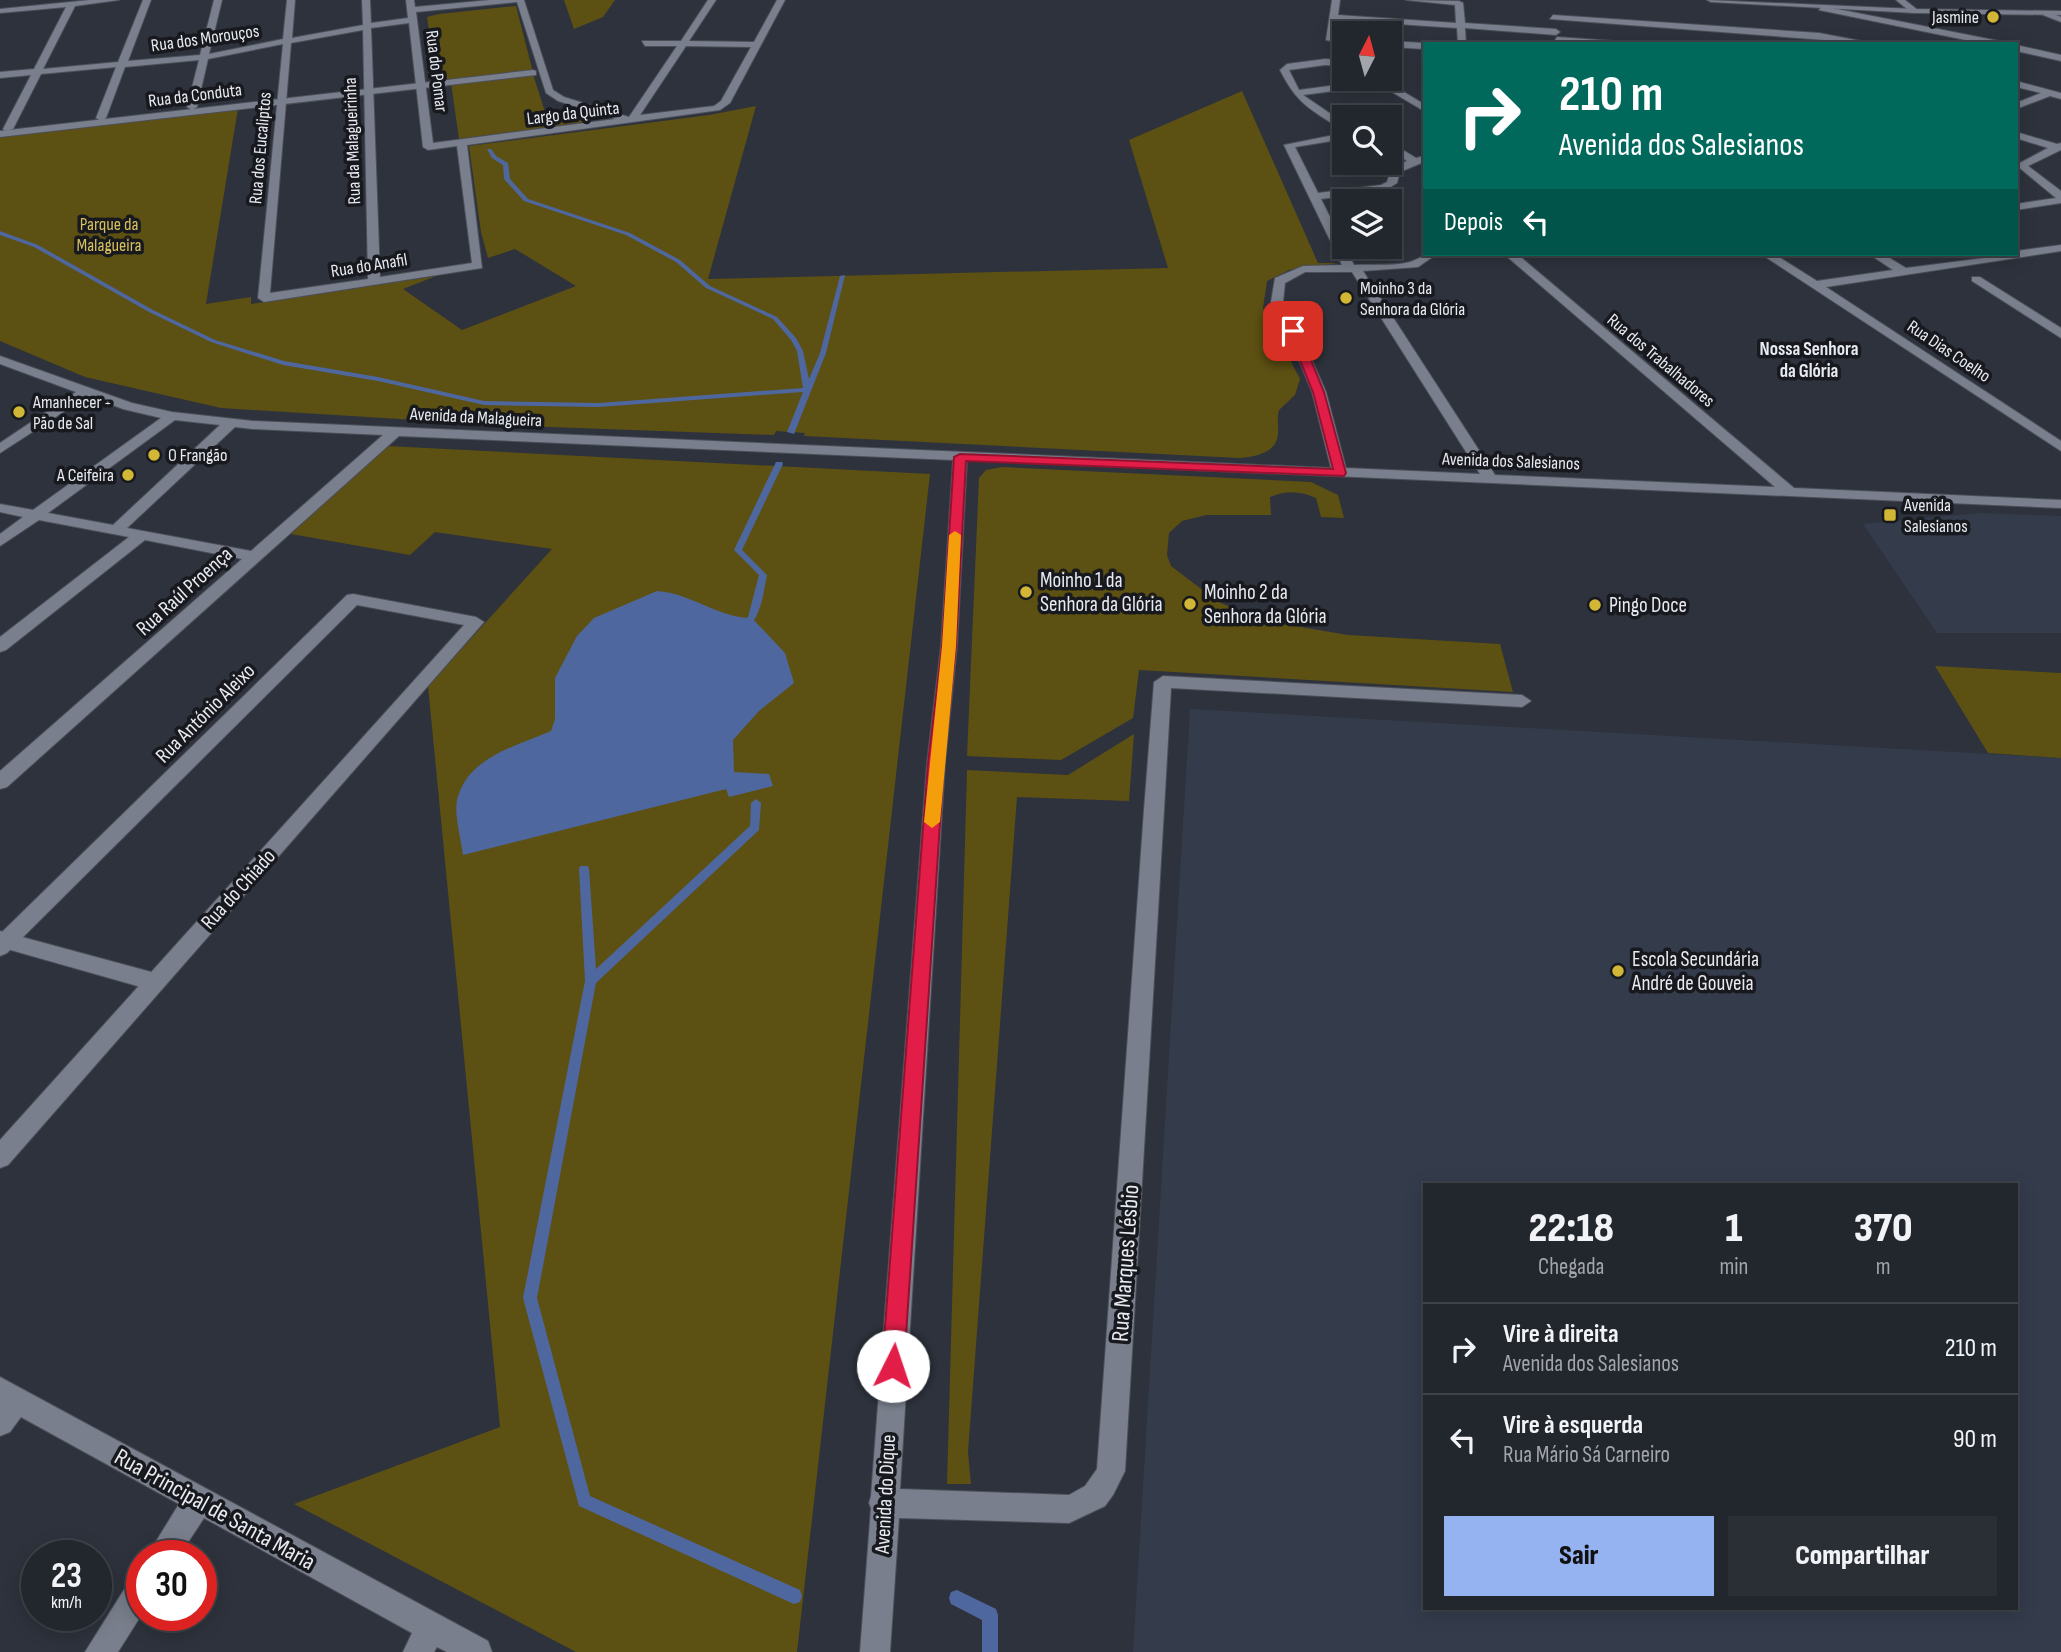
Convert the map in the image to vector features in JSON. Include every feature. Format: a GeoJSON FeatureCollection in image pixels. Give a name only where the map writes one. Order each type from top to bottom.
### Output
{"type":"FeatureCollection","features":[{"type":"Feature","properties":{"kind":"street"},"geometry":{"type":"LineString","coordinates":[[0,11],[115,0]]}},
{"type":"Feature","properties":{"kind":"street"},"geometry":{"type":"LineString","coordinates":[[101,118],[147,0]]}},
{"type":"Feature","properties":{"kind":"street"},"geometry":{"type":"LineString","coordinates":[[192,107],[218,0]]}},
{"type":"Feature","properties":{"kind":"street","name":"Rua dos Eucaliptos"},"geometry":{"type":"LineString","coordinates":[[264,298],[290,0]]}},
{"type":"Feature","properties":{"kind":"street","name":"Rua da Malagueirinha"},"geometry":{"type":"LineString","coordinates":[[366,0],[374,282]]}},
{"type":"Feature","properties":{"kind":"street","name":"Rua dos Morouços"},"geometry":{"type":"LineString","coordinates":[[0,75],[205,57],[367,26],[412,10],[515,0]]}},
{"type":"Feature","properties":{"kind":"street"},"geometry":{"type":"LineString","coordinates":[[520,0],[549,91],[561,99],[632,121],[712,0]]}},
{"type":"Feature","properties":{"kind":"street"},"geometry":{"type":"LineString","coordinates":[[722,106],[781,0]]}},
{"type":"Feature","properties":{"kind":"street"},"geometry":{"type":"LineString","coordinates":[[1332,21],[1336,0]]}},
{"type":"Feature","properties":{"kind":"street"},"geometry":{"type":"LineString","coordinates":[[1410,0],[1459,3],[1462,42]]}},
{"type":"Feature","properties":{"kind":"street"},"geometry":{"type":"LineString","coordinates":[[1711,0],[1822,8],[2061,13]]}},
{"type":"Feature","properties":{"kind":"street"},"geometry":{"type":"LineString","coordinates":[[1900,0],[1915,11]]}},
{"type":"Feature","properties":{"kind":"street"},"geometry":{"type":"LineString","coordinates":[[4,132],[72,4]]}},
{"type":"Feature","properties":{"kind":"street"},"geometry":{"type":"LineString","coordinates":[[1822,8],[1989,42]]}},
{"type":"Feature","properties":{"kind":"street","name":"Rua do Pomar"},"geometry":{"type":"LineString","coordinates":[[412,10],[428,147]]}},
{"type":"Feature","properties":{"kind":"street"},"geometry":{"type":"LineString","coordinates":[[1557,39],[1553,13],[1844,42]]}},
{"type":"Feature","properties":{"kind":"street"},"geometry":{"type":"LineString","coordinates":[[2046,13],[2061,20]]}},
{"type":"Feature","properties":{"kind":"street"},"geometry":{"type":"LineString","coordinates":[[1333,17],[1461,26],[1592,42]]}},
{"type":"Feature","properties":{"kind":"street"},"geometry":{"type":"LineString","coordinates":[[645,43],[757,45]]}},
{"type":"Feature","properties":{"kind":"street"},"geometry":{"type":"LineString","coordinates":[[1402,44],[1423,46]]}},
{"type":"Feature","properties":{"kind":"street"},"geometry":{"type":"LineString","coordinates":[[1402,45],[1423,56]]}},
{"type":"Feature","properties":{"kind":"street"},"geometry":{"type":"LineString","coordinates":[[2018,47],[2061,58]]}},
{"type":"Feature","properties":{"kind":"street"},"geometry":{"type":"LineString","coordinates":[[1332,62],[1287,67],[1284,70],[1296,93],[1332,119]]}},
{"type":"Feature","properties":{"kind":"street"},"geometry":{"type":"LineString","coordinates":[[436,84],[533,73]]}},
{"type":"Feature","properties":{"kind":"street","name":"Rua da Conduta"},"geometry":{"type":"LineString","coordinates":[[4,132],[436,84]]}},
{"type":"Feature","properties":{"kind":"street"},"geometry":{"type":"LineString","coordinates":[[2018,85],[2061,96]]}},
{"type":"Feature","properties":{"kind":"street"},"geometry":{"type":"LineString","coordinates":[[1296,93],[1332,87]]}},
{"type":"Feature","properties":{"kind":"street"},"geometry":{"type":"LineString","coordinates":[[1396,91],[1423,107]]}},
{"type":"Feature","properties":{"kind":"street"},"geometry":{"type":"LineString","coordinates":[[2018,105],[2050,93]]}},
{"type":"Feature","properties":{"kind":"street","name":"Largo da Quinta"},"geometry":{"type":"LineString","coordinates":[[428,147],[701,113],[722,106]]}},
{"type":"Feature","properties":{"kind":"street"},"geometry":{"type":"LineString","coordinates":[[2018,136],[2059,147]]}},
{"type":"Feature","properties":{"kind":"street"},"geometry":{"type":"LineString","coordinates":[[1332,138],[1289,145],[1353,269],[1491,480]]}},
{"type":"Feature","properties":{"kind":"street","name":"Rua do Anafil"},"geometry":{"type":"LineString","coordinates":[[264,298],[478,266],[462,142]]}},
{"type":"Feature","properties":{"kind":"street"},"geometry":{"type":"LineString","coordinates":[[2059,147],[2020,167],[2061,198]]}},
{"type":"Feature","properties":{"kind":"street"},"geometry":{"type":"LineString","coordinates":[[1402,151],[1419,160]]}},
{"type":"Feature","properties":{"kind":"street"},"geometry":{"type":"LineString","coordinates":[[1315,197],[1384,188],[1392,183],[1395,170],[1419,160]]}},
{"type":"Feature","properties":{"kind":"street"},"geometry":{"type":"LineString","coordinates":[[2018,207],[2061,198]]}},
{"type":"Feature","properties":{"kind":"street"},"geometry":{"type":"LineString","coordinates":[[2018,255],[2061,248]]}},
{"type":"Feature","properties":{"kind":"street"},"geometry":{"type":"LineString","coordinates":[[1340,473],[1319,392],[1278,302],[1279,281],[1303,269],[1405,267],[1418,264],[1428,256]]}},
{"type":"Feature","properties":{"kind":"street","name":"Rua dos Trabalhadores"},"geometry":{"type":"LineString","coordinates":[[1512,256],[1790,492]]}},
{"type":"Feature","properties":{"kind":"street","name":"Rua Dias Coelho"},"geometry":{"type":"LineString","coordinates":[[1770,256],[2061,447]]}},
{"type":"Feature","properties":{"kind":"street"},"geometry":{"type":"LineString","coordinates":[[1878,256],[1904,272]]}},
{"type":"Feature","properties":{"kind":"street"},"geometry":{"type":"LineString","coordinates":[[1817,285],[2009,256]]}},
{"type":"Feature","properties":{"kind":"street"},"geometry":{"type":"LineString","coordinates":[[1976,279],[2061,334]]}},
{"type":"Feature","properties":{"kind":"street"},"geometry":{"type":"LineString","coordinates":[[0,373],[6,362]]}},
{"type":"Feature","properties":{"kind":"street","name":"Avenida da Malagueira"},"geometry":{"type":"LineString","coordinates":[[6,362],[85,392],[172,416],[231,423],[960,457]]}},
{"type":"Feature","properties":{"kind":"street"},"geometry":{"type":"LineString","coordinates":[[0,449],[85,392]]}},
{"type":"Feature","properties":{"kind":"street"},"geometry":{"type":"LineString","coordinates":[[0,541],[172,416]]}},
{"type":"Feature","properties":{"kind":"street"},"geometry":{"type":"LineString","coordinates":[[116,530],[231,423]]}},
{"type":"Feature","properties":{"kind":"street","name":"Rua Raúl Proença"},"geometry":{"type":"LineString","coordinates":[[0,782],[395,432]]}},
{"type":"Feature","properties":{"kind":"street","name":"Avenida dos Salesianos"},"geometry":{"type":"LineString","coordinates":[[960,457],[2061,504]]}},
{"type":"Feature","properties":{"kind":"street","name":"Avenida do Dique"},"geometry":{"type":"LineString","coordinates":[[875,1652],[883,1544],[883,1503],[936,763],[949,646],[960,457]]}},
{"type":"Feature","properties":{"kind":"street"},"geometry":{"type":"LineString","coordinates":[[0,508],[255,556]]}},
{"type":"Feature","properties":{"kind":"street"},"geometry":{"type":"LineString","coordinates":[[0,646],[142,535]]}},
{"type":"Feature","properties":{"kind":"street","name":"Rua António Aleixo"},"geometry":{"type":"LineString","coordinates":[[2,942],[353,598],[476,622]]}},
{"type":"Feature","properties":{"kind":"street","name":"Rua do Chiado"},"geometry":{"type":"LineString","coordinates":[[0,1157],[476,622]]}},
{"type":"Feature","properties":{"kind":"street","name":"Rua Marques Lésbio"},"geometry":{"type":"LineString","coordinates":[[883,1503],[1069,1510],[1089,1503],[1103,1489],[1111,1471],[1163,682],[1522,701]]}},
{"type":"Feature","properties":{"kind":"street"},"geometry":{"type":"LineString","coordinates":[[2,942],[155,982]]}},
{"type":"Feature","properties":{"kind":"street"},"geometry":{"type":"LineString","coordinates":[[0,1422],[9,1395]]}},
{"type":"Feature","properties":{"kind":"street","name":"Rua Principal de Santa Maria"},"geometry":{"type":"LineString","coordinates":[[9,1395],[199,1499],[424,1639],[477,1652]]}},
{"type":"Feature","properties":{"kind":"street"},"geometry":{"type":"LineString","coordinates":[[172,1540],[199,1499]]}},
{"type":"Feature","properties":{"kind":"street"},"geometry":{"type":"LineString","coordinates":[[100,1652],[126,1612]]}},
{"type":"Feature","properties":{"kind":"shaded area"},"geometry":{"type":"Polygon","coordinates":[[[1980,513],[2061,516],[2061,633],[1937,633],[1863,524],[1980,513]]]}},
{"type":"Feature","properties":{"kind":"shaded area","name":"Escola Secundária André de Gouveia"},"geometry":{"type":"Polygon","coordinates":[[[1190,709],[2061,758],[2061,1652],[1133,1652],[1190,709]]]}},
{"type":"Feature","properties":{"kind":"green space"},"geometry":{"type":"Polygon","coordinates":[[[564,0],[615,0],[603,17],[574,29],[564,0]]]}},
{"type":"Feature","properties":{"kind":"green space"},"geometry":{"type":"Polygon","coordinates":[[[516,6],[533,72],[437,83],[427,17],[516,6]]]}},
{"type":"Feature","properties":{"kind":"green space"},"geometry":{"type":"Polygon","coordinates":[[[533,74],[546,115],[580,111],[585,122],[459,139],[451,83],[533,74]]]}},
{"type":"Feature","properties":{"kind":"green space","name":"Parque da Malagueira"},"geometry":{"type":"Polygon","coordinates":[[[1242,91],[1318,263],[1338,263],[1289,270],[1267,281],[1263,308],[1300,379],[1295,395],[1279,410],[1275,444],[1267,451],[1250,457],[804,436],[805,433],[776,431],[774,435],[497,425],[221,408],[85,377],[0,341],[0,136],[238,108],[206,304],[251,297],[251,304],[436,276],[403,289],[462,330],[576,286],[515,249],[488,258],[481,232],[469,146],[709,115],[756,106],[708,279],[1168,268],[1129,140],[1242,91]]]}},
{"type":"Feature","properties":{"kind":"green space"},"geometry":{"type":"Polygon","coordinates":[[[387,446],[930,474],[797,1652],[576,1652],[294,1504],[500,1427],[428,686],[552,549],[435,532],[410,555],[291,534],[387,446]]]}},
{"type":"Feature","properties":{"kind":"green space"},"geometry":{"type":"Polygon","coordinates":[[[1002,467],[1311,482],[1338,495],[1344,518],[1321,517],[1316,498],[1293,492],[1282,493],[1270,497],[1271,515],[1206,515],[1182,521],[1169,533],[1167,555],[1171,566],[1217,601],[1259,620],[1348,635],[1500,644],[1513,692],[1139,670],[1133,718],[1061,760],[967,756],[979,478],[986,470],[1002,467]]]}},
{"type":"Feature","properties":{"kind":"green space"},"geometry":{"type":"Polygon","coordinates":[[[1935,666],[2061,673],[2061,758],[1988,753],[1935,666]]]}},
{"type":"Feature","properties":{"kind":"green space"},"geometry":{"type":"Polygon","coordinates":[[[1134,734],[1129,801],[1017,797],[968,1452],[971,1484],[947,1484],[967,770],[1068,775],[1134,734]]]}},
{"type":"Feature","properties":{"kind":"water"},"geometry":{"type":"Polygon","coordinates":[[[657,591],[681,596],[728,614],[752,618],[785,653],[794,683],[759,711],[733,740],[734,772],[769,774],[773,786],[729,797],[726,789],[463,855],[456,806],[463,785],[471,773],[495,755],[551,731],[555,719],[555,678],[577,636],[594,618],[657,591]]]}},
{"type":"Feature","properties":{"kind":"waterway"},"geometry":{"type":"LineString","coordinates":[[0,233],[36,246],[151,311],[213,341],[283,363],[378,379],[484,403],[599,405],[807,390],[800,351],[794,339],[775,318],[708,287],[678,261],[628,234],[526,200],[507,179],[506,164],[494,157],[489,150]]}},
{"type":"Feature","properties":{"kind":"waterway"},"geometry":{"type":"LineString","coordinates":[[791,432],[823,353],[843,276]]}},
{"type":"Feature","properties":{"kind":"waterway"},"geometry":{"type":"LineString","coordinates":[[744,627],[752,618],[763,575],[738,550],[779,464]]}},
{"type":"Feature","properties":{"kind":"waterway"},"geometry":{"type":"LineString","coordinates":[[591,981],[755,827],[756,803]]}},
{"type":"Feature","properties":{"kind":"waterway"},"geometry":{"type":"LineString","coordinates":[[584,869],[591,981]]}},
{"type":"Feature","properties":{"kind":"waterway"},"geometry":{"type":"LineString","coordinates":[[591,981],[530,1298],[584,1501],[794,1596]]}},
{"type":"Feature","properties":{"kind":"waterway"},"geometry":{"type":"LineString","coordinates":[[957,1598],[990,1615],[990,1652]]}},
{"type":"Feature","properties":{"kind":"slow traffic"},"geometry":{"type":"LineString","coordinates":[[932,822],[949,646],[955,535]]}},
{"type":"Feature","properties":{"kind":"place","name":"Jasmine"},"geometry":{"type":"Point","coordinates":[1993,17]}},
{"type":"Feature","properties":{"kind":"place","name":"Moinho 3 da Senhora da Glória"},"geometry":{"type":"Point","coordinates":[1346,298]}},
{"type":"Feature","properties":{"kind":"place","name":"Amanhecer - Pão de Sal"},"geometry":{"type":"Point","coordinates":[19,412]}},
{"type":"Feature","properties":{"kind":"place","name":"O Frangão"},"geometry":{"type":"Point","coordinates":[154,455]}},
{"type":"Feature","properties":{"kind":"place","name":"A Ceifeira"},"geometry":{"type":"Point","coordinates":[128,475]}},
{"type":"Feature","properties":{"kind":"place","name":"Avenida Salesianos"},"geometry":{"type":"Point","coordinates":[1890,515]}},
{"type":"Feature","properties":{"kind":"place","name":"Moinho 1 da Senhora da Glória"},"geometry":{"type":"Point","coordinates":[1026,592]}},
{"type":"Feature","properties":{"kind":"place","name":"Moinho 2 da Senhora da Glória"},"geometry":{"type":"Point","coordinates":[1190,604]}},
{"type":"Feature","properties":{"kind":"place","name":"Pingo Doce"},"geometry":{"type":"Point","coordinates":[1595,605]}},
{"type":"Feature","properties":{"kind":"place","name":"Escola Secundária André de Gouveia"},"geometry":{"type":"Point","coordinates":[1618,971]}},
{"type":"Feature","properties":{"kind":"district","name":"Nossa Senhora da Glória"},"geometry":{"type":"Point","coordinates":[1809,359]}},
{"type":"Feature","properties":{"kind":"route"},"geometry":{"type":"LineString","coordinates":[[893,1366],[936,763],[949,646],[960,457],[1340,473],[1319,392],[1293,331]]}}]}
